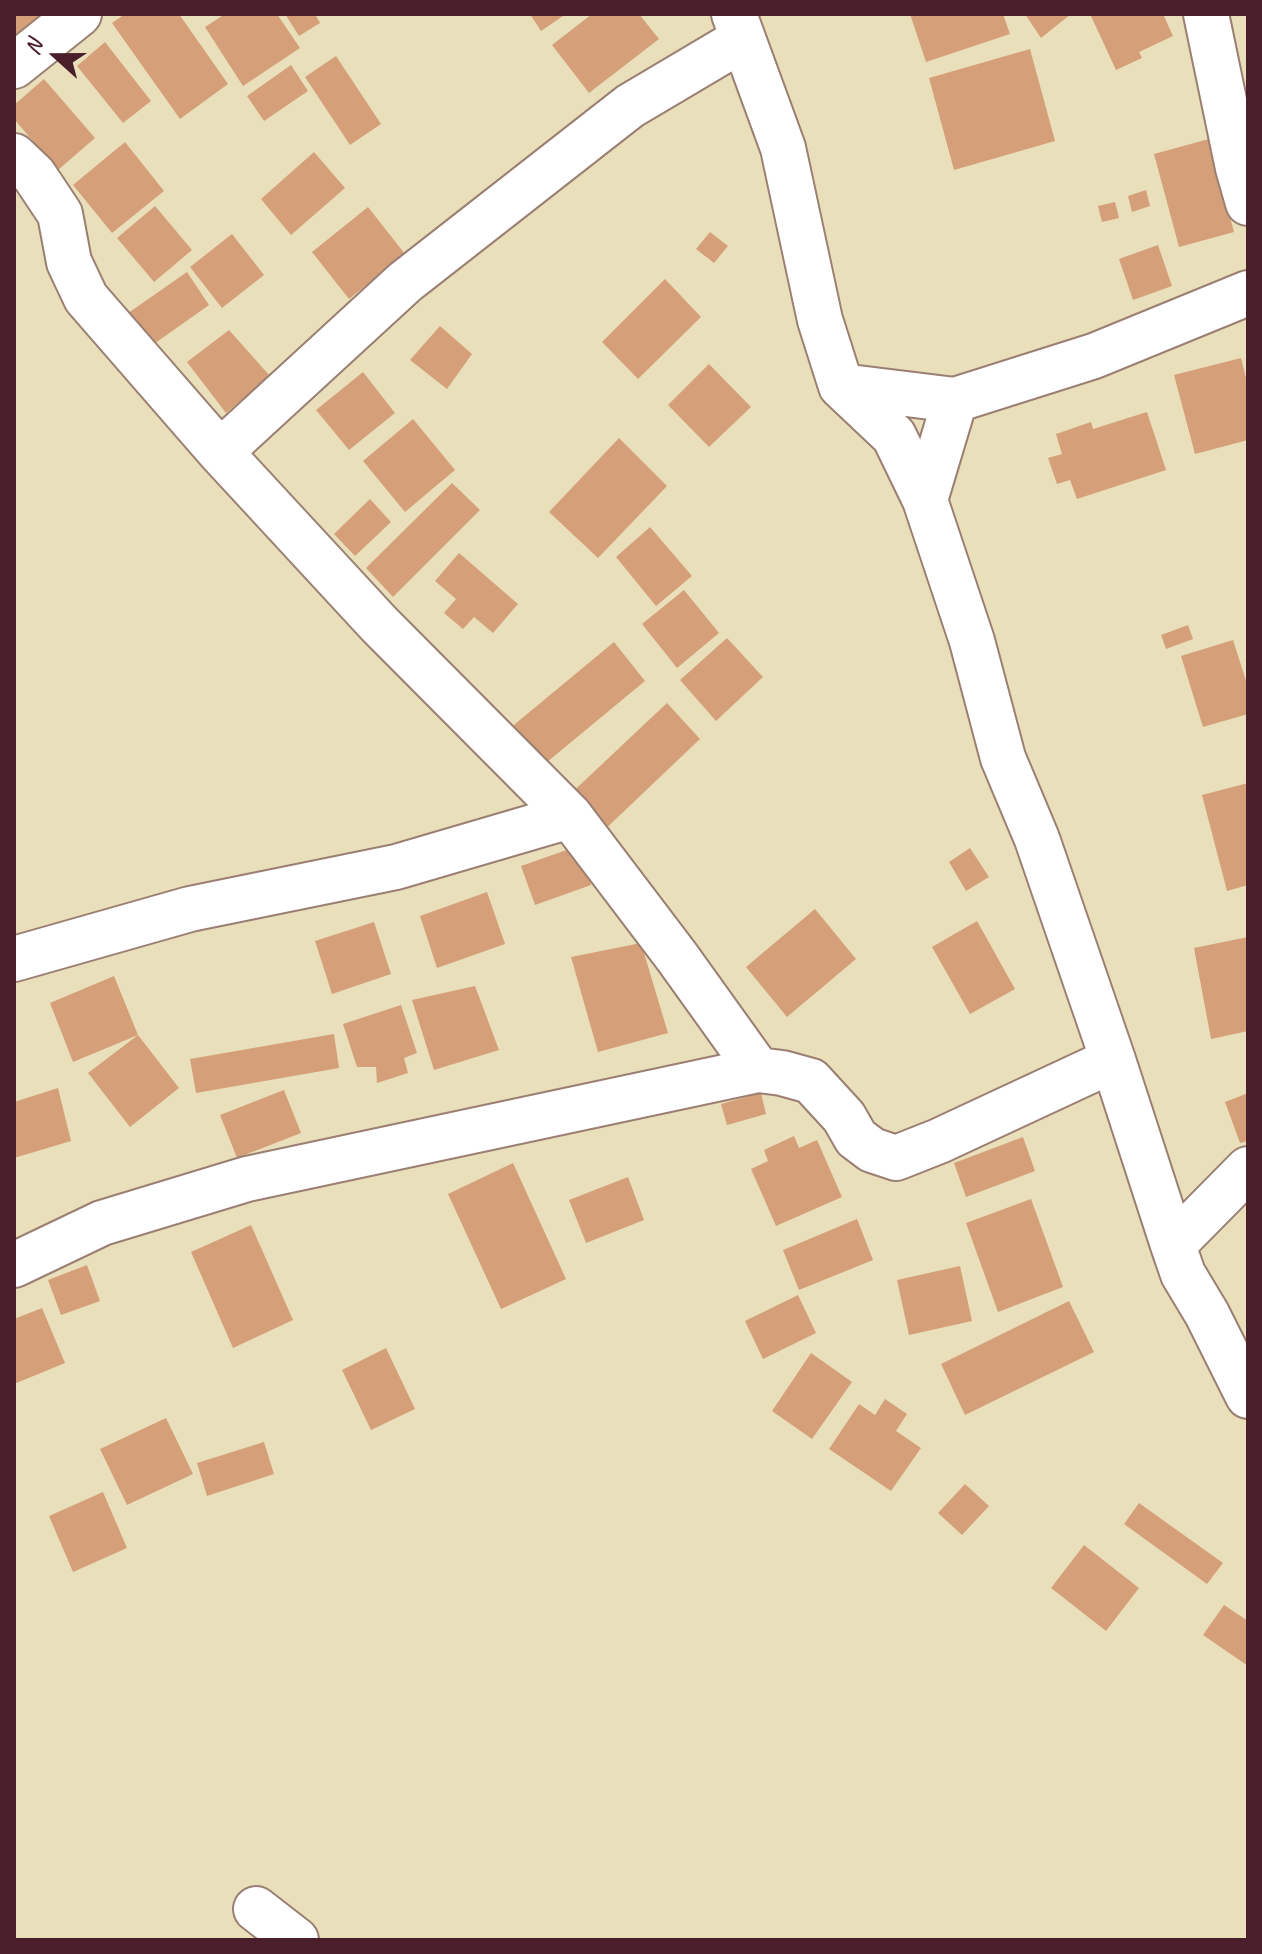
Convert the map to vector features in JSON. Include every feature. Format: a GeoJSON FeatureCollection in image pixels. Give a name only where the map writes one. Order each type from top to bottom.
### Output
{"type":"FeatureCollection","features":[{"type":"Feature","properties":{"kind":"street"},"geometry":{"type":"LineString","coordinates":[[14,66],[79,14]]}},
{"type":"Feature","properties":{"kind":"street"},"geometry":{"type":"LineString","coordinates":[[1206,14],[1248,203]]}},
{"type":"Feature","properties":{"kind":"street"},"geometry":{"type":"LineString","coordinates":[[220,452],[405,282],[738,26],[783,148],[820,320],[841,386],[894,436],[925,500],[972,641],[1003,758],[1037,839],[1183,1274],[1248,1396]]}},
{"type":"Feature","properties":{"kind":"street"},"geometry":{"type":"LineString","coordinates":[[14,156],[34,175],[60,214],[69,262],[86,298],[220,452],[379,624],[570,816],[758,1070]]}},
{"type":"Feature","properties":{"kind":"street"},"geometry":{"type":"LineString","coordinates":[[841,386],[955,400],[1094,356],[1248,293]]}},
{"type":"Feature","properties":{"kind":"street"},"geometry":{"type":"LineString","coordinates":[[925,500],[955,400]]}},
{"type":"Feature","properties":{"kind":"street"},"geometry":{"type":"LineString","coordinates":[[14,959],[190,909],[396,867],[570,816]]}},
{"type":"Feature","properties":{"kind":"street"},"geometry":{"type":"LineString","coordinates":[[14,1265],[102,1223],[247,1179],[758,1070],[811,1081],[844,1117],[856,1138],[872,1150],[896,1158],[1113,1060]]}},
{"type":"Feature","properties":{"kind":"street"},"geometry":{"type":"LineString","coordinates":[[1173,1245],[1248,1169]]}},
{"type":"Feature","properties":{"kind":"street"},"geometry":{"type":"LineString","coordinates":[[256,1909],[296,1940]]}},
{"type":"Feature","properties":{"kind":"building"},"geometry":{"type":"Polygon","coordinates":[[[14,14],[55,14],[14,38],[14,14]]]}},
{"type":"Feature","properties":{"kind":"building"},"geometry":{"type":"Polygon","coordinates":[[[125,14],[179,14],[228,84],[180,119],[112,23],[125,14]]]}},
{"type":"Feature","properties":{"kind":"building"},"geometry":{"type":"Polygon","coordinates":[[[225,14],[277,14],[300,48],[243,86],[205,27],[225,14]]]}},
{"type":"Feature","properties":{"kind":"building"},"geometry":{"type":"Polygon","coordinates":[[[285,14],[315,14],[320,23],[299,36],[285,14]]]}},
{"type":"Feature","properties":{"kind":"building"},"geometry":{"type":"Polygon","coordinates":[[[530,14],[566,14],[541,31],[530,14]]]}},
{"type":"Feature","properties":{"kind":"building"},"geometry":{"type":"Polygon","coordinates":[[[592,14],[639,14],[659,39],[589,93],[552,45],[592,14]]]}},
{"type":"Feature","properties":{"kind":"building"},"geometry":{"type":"Polygon","coordinates":[[[910,14],[1003,14],[1010,34],[926,62],[910,14]]]}},
{"type":"Feature","properties":{"kind":"building"},"geometry":{"type":"Polygon","coordinates":[[[1025,14],[1071,14],[1041,38],[1025,14]]]}},
{"type":"Feature","properties":{"kind":"building"},"geometry":{"type":"Polygon","coordinates":[[[1090,14],[1163,14],[1173,36],[1139,52],[1142,58],[1116,70],[1090,14]]]}},
{"type":"Feature","properties":{"kind":"building"},"geometry":{"type":"Polygon","coordinates":[[[105,42],[151,101],[123,123],[77,66],[105,42]]]}},
{"type":"Feature","properties":{"kind":"building"},"geometry":{"type":"Polygon","coordinates":[[[1030,49],[1055,141],[954,170],[929,78],[1030,49]]]}},
{"type":"Feature","properties":{"kind":"building"},"geometry":{"type":"Polygon","coordinates":[[[336,56],[381,124],[350,145],[305,77],[336,56]]]}},
{"type":"Feature","properties":{"kind":"building"},"geometry":{"type":"Polygon","coordinates":[[[291,65],[308,91],[264,121],[247,96],[291,65]]]}},
{"type":"Feature","properties":{"kind":"building"},"geometry":{"type":"Polygon","coordinates":[[[44,79],[95,138],[58,170],[14,119],[14,105],[44,79]]]}},
{"type":"Feature","properties":{"kind":"building"},"geometry":{"type":"Polygon","coordinates":[[[1209,139],[1234,232],[1179,247],[1154,154],[1209,139]]]}},
{"type":"Feature","properties":{"kind":"building"},"geometry":{"type":"Polygon","coordinates":[[[125,142],[164,191],[112,233],[73,185],[125,142]]]}},
{"type":"Feature","properties":{"kind":"building"},"geometry":{"type":"Polygon","coordinates":[[[314,152],[345,188],[291,235],[261,199],[314,152]]]}},
{"type":"Feature","properties":{"kind":"building"},"geometry":{"type":"Polygon","coordinates":[[[1146,190],[1150,206],[1132,212],[1128,196],[1146,190]]]}},
{"type":"Feature","properties":{"kind":"building"},"geometry":{"type":"Polygon","coordinates":[[[1115,202],[1119,218],[1102,222],[1098,206],[1115,202]]]}},
{"type":"Feature","properties":{"kind":"building"},"geometry":{"type":"Polygon","coordinates":[[[155,206],[192,250],[154,282],[117,238],[155,206]]]}},
{"type":"Feature","properties":{"kind":"building"},"geometry":{"type":"Polygon","coordinates":[[[368,207],[405,254],[349,299],[312,252],[368,207]]]}},
{"type":"Feature","properties":{"kind":"building"},"geometry":{"type":"Polygon","coordinates":[[[710,232],[728,246],[714,263],[696,249],[710,232]]]}},
{"type":"Feature","properties":{"kind":"building"},"geometry":{"type":"Polygon","coordinates":[[[232,234],[264,275],[222,308],[190,267],[232,234]]]}},
{"type":"Feature","properties":{"kind":"building"},"geometry":{"type":"Polygon","coordinates":[[[1158,245],[1172,286],[1133,300],[1119,259],[1158,245]]]}},
{"type":"Feature","properties":{"kind":"building"},"geometry":{"type":"Polygon","coordinates":[[[187,272],[209,305],[144,351],[121,318],[187,272]]]}},
{"type":"Feature","properties":{"kind":"building"},"geometry":{"type":"Polygon","coordinates":[[[665,279],[701,317],[638,379],[602,342],[665,279]]]}},
{"type":"Feature","properties":{"kind":"building"},"geometry":{"type":"Polygon","coordinates":[[[440,326],[472,354],[447,389],[410,360],[440,326]]]}},
{"type":"Feature","properties":{"kind":"building"},"geometry":{"type":"Polygon","coordinates":[[[229,330],[270,376],[226,413],[187,362],[229,330]]]}},
{"type":"Feature","properties":{"kind":"building"},"geometry":{"type":"Polygon","coordinates":[[[1241,358],[1248,386],[1248,440],[1195,454],[1174,375],[1241,358]]]}},
{"type":"Feature","properties":{"kind":"building"},"geometry":{"type":"Polygon","coordinates":[[[709,364],[751,407],[709,447],[668,405],[709,364]]]}},
{"type":"Feature","properties":{"kind":"building"},"geometry":{"type":"Polygon","coordinates":[[[363,372],[395,413],[349,450],[316,410],[363,372]]]}},
{"type":"Feature","properties":{"kind":"building"},"geometry":{"type":"Polygon","coordinates":[[[1147,412],[1166,470],[1077,499],[1070,480],[1057,484],[1048,458],[1062,454],[1056,434],[1091,422],[1093,429],[1147,412]]]}},
{"type":"Feature","properties":{"kind":"building"},"geometry":{"type":"Polygon","coordinates":[[[413,419],[455,470],[405,512],[363,461],[413,419]]]}},
{"type":"Feature","properties":{"kind":"building"},"geometry":{"type":"Polygon","coordinates":[[[619,438],[667,486],[598,558],[549,512],[619,438]]]}},
{"type":"Feature","properties":{"kind":"building"},"geometry":{"type":"Polygon","coordinates":[[[452,483],[480,510],[393,597],[366,568],[452,483]]]}},
{"type":"Feature","properties":{"kind":"building"},"geometry":{"type":"Polygon","coordinates":[[[370,499],[391,522],[355,556],[334,534],[370,499]]]}},
{"type":"Feature","properties":{"kind":"building"},"geometry":{"type":"Polygon","coordinates":[[[650,527],[692,576],[656,606],[616,557],[650,527]]]}},
{"type":"Feature","properties":{"kind":"building"},"geometry":{"type":"Polygon","coordinates":[[[459,553],[518,604],[493,633],[474,617],[463,629],[444,613],[456,599],[435,581],[459,553]]]}},
{"type":"Feature","properties":{"kind":"building"},"geometry":{"type":"Polygon","coordinates":[[[684,590],[719,633],[677,668],[642,624],[684,590]]]}},
{"type":"Feature","properties":{"kind":"building"},"geometry":{"type":"Polygon","coordinates":[[[1188,625],[1193,639],[1166,649],[1161,635],[1188,625]]]}},
{"type":"Feature","properties":{"kind":"building"},"geometry":{"type":"Polygon","coordinates":[[[727,638],[763,677],[716,721],[680,680],[727,638]]]}},
{"type":"Feature","properties":{"kind":"building"},"geometry":{"type":"Polygon","coordinates":[[[1233,640],[1248,687],[1248,714],[1203,727],[1181,656],[1233,640]]]}},
{"type":"Feature","properties":{"kind":"building"},"geometry":{"type":"Polygon","coordinates":[[[614,642],[645,681],[541,767],[509,729],[614,642]]]}},
{"type":"Feature","properties":{"kind":"building"},"geometry":{"type":"Polygon","coordinates":[[[667,703],[700,739],[598,836],[564,800],[667,703]]]}},
{"type":"Feature","properties":{"kind":"building"},"geometry":{"type":"Polygon","coordinates":[[[1248,783],[1248,885],[1227,891],[1202,795],[1248,783]]]}},
{"type":"Feature","properties":{"kind":"building"},"geometry":{"type":"Polygon","coordinates":[[[578,846],[591,885],[535,905],[521,866],[578,846]]]}},
{"type":"Feature","properties":{"kind":"building"},"geometry":{"type":"Polygon","coordinates":[[[970,848],[989,877],[966,891],[949,862],[970,848]]]}},
{"type":"Feature","properties":{"kind":"building"},"geometry":{"type":"Polygon","coordinates":[[[487,892],[505,944],[437,968],[420,916],[487,892]]]}},
{"type":"Feature","properties":{"kind":"building"},"geometry":{"type":"Polygon","coordinates":[[[815,909],[856,959],[787,1017],[746,967],[815,909]]]}},
{"type":"Feature","properties":{"kind":"building"},"geometry":{"type":"Polygon","coordinates":[[[977,921],[1015,989],[970,1014],[932,947],[977,921]]]}},
{"type":"Feature","properties":{"kind":"building"},"geometry":{"type":"Polygon","coordinates":[[[374,922],[391,974],[332,994],[315,941],[374,922]]]}},
{"type":"Feature","properties":{"kind":"building"},"geometry":{"type":"Polygon","coordinates":[[[1248,937],[1248,1031],[1211,1039],[1194,948],[1248,937]]]}},
{"type":"Feature","properties":{"kind":"building"},"geometry":{"type":"Polygon","coordinates":[[[641,943],[668,1033],[598,1052],[571,957],[641,943]]]}},
{"type":"Feature","properties":{"kind":"building"},"geometry":{"type":"Polygon","coordinates":[[[114,976],[138,1035],[73,1062],[50,1003],[114,976]]]}},
{"type":"Feature","properties":{"kind":"building"},"geometry":{"type":"Polygon","coordinates":[[[475,986],[499,1050],[434,1070],[412,1000],[475,986]]]}},
{"type":"Feature","properties":{"kind":"building"},"geometry":{"type":"Polygon","coordinates":[[[401,1005],[417,1053],[404,1058],[408,1073],[377,1083],[376,1067],[357,1067],[343,1024],[401,1005]]]}},
{"type":"Feature","properties":{"kind":"building"},"geometry":{"type":"Polygon","coordinates":[[[334,1034],[339,1068],[196,1093],[190,1059],[334,1034]]]}},
{"type":"Feature","properties":{"kind":"building"},"geometry":{"type":"Polygon","coordinates":[[[138,1035],[179,1088],[130,1127],[88,1073],[138,1035]]]}},
{"type":"Feature","properties":{"kind":"building"},"geometry":{"type":"Polygon","coordinates":[[[58,1088],[71,1141],[14,1158],[14,1102],[58,1088]]]}},
{"type":"Feature","properties":{"kind":"building"},"geometry":{"type":"Polygon","coordinates":[[[284,1090],[301,1133],[237,1158],[220,1115],[284,1090]]]}},
{"type":"Feature","properties":{"kind":"building"},"geometry":{"type":"Polygon","coordinates":[[[761,1093],[766,1114],[727,1125],[721,1104],[761,1093]]]}},
{"type":"Feature","properties":{"kind":"building"},"geometry":{"type":"Polygon","coordinates":[[[1248,1093],[1248,1141],[1240,1143],[1225,1102],[1248,1093]]]}},
{"type":"Feature","properties":{"kind":"building"},"geometry":{"type":"Polygon","coordinates":[[[794,1136],[799,1148],[817,1140],[842,1197],[776,1226],[751,1169],[768,1161],[764,1150],[794,1136]]]}},
{"type":"Feature","properties":{"kind":"building"},"geometry":{"type":"Polygon","coordinates":[[[1023,1137],[1035,1171],[966,1197],[954,1163],[1023,1137]]]}},
{"type":"Feature","properties":{"kind":"building"},"geometry":{"type":"Polygon","coordinates":[[[513,1163],[566,1279],[501,1309],[448,1194],[513,1163]]]}},
{"type":"Feature","properties":{"kind":"building"},"geometry":{"type":"Polygon","coordinates":[[[628,1177],[644,1220],[586,1243],[569,1200],[628,1177]]]}},
{"type":"Feature","properties":{"kind":"building"},"geometry":{"type":"Polygon","coordinates":[[[1031,1199],[1063,1287],[998,1312],[966,1223],[1031,1199]]]}},
{"type":"Feature","properties":{"kind":"building"},"geometry":{"type":"Polygon","coordinates":[[[857,1219],[873,1260],[799,1290],[783,1250],[857,1219]]]}},
{"type":"Feature","properties":{"kind":"building"},"geometry":{"type":"Polygon","coordinates":[[[251,1225],[293,1320],[233,1348],[191,1252],[251,1225]]]}},
{"type":"Feature","properties":{"kind":"building"},"geometry":{"type":"Polygon","coordinates":[[[87,1265],[100,1301],[61,1315],[48,1280],[87,1265]]]}},
{"type":"Feature","properties":{"kind":"building"},"geometry":{"type":"Polygon","coordinates":[[[960,1266],[972,1321],[909,1335],[897,1280],[960,1266]]]}},
{"type":"Feature","properties":{"kind":"building"},"geometry":{"type":"Polygon","coordinates":[[[798,1295],[816,1333],[763,1359],[745,1321],[798,1295]]]}},
{"type":"Feature","properties":{"kind":"building"},"geometry":{"type":"Polygon","coordinates":[[[1069,1301],[1094,1352],[965,1415],[941,1364],[1069,1301]]]}},
{"type":"Feature","properties":{"kind":"building"},"geometry":{"type":"Polygon","coordinates":[[[42,1308],[65,1363],[14,1384],[14,1319],[42,1308]]]}},
{"type":"Feature","properties":{"kind":"building"},"geometry":{"type":"Polygon","coordinates":[[[386,1348],[415,1409],[371,1430],[342,1370],[386,1348]]]}},
{"type":"Feature","properties":{"kind":"building"},"geometry":{"type":"Polygon","coordinates":[[[811,1353],[852,1382],[812,1439],[772,1411],[811,1353]]]}},
{"type":"Feature","properties":{"kind":"building"},"geometry":{"type":"Polygon","coordinates":[[[885,1399],[907,1414],[896,1431],[921,1448],[891,1491],[829,1449],[859,1404],[875,1415],[885,1399]]]}},
{"type":"Feature","properties":{"kind":"building"},"geometry":{"type":"Polygon","coordinates":[[[166,1418],[193,1474],[127,1505],[100,1449],[166,1418]]]}},
{"type":"Feature","properties":{"kind":"building"},"geometry":{"type":"Polygon","coordinates":[[[264,1442],[274,1474],[207,1496],[197,1463],[264,1442]]]}},
{"type":"Feature","properties":{"kind":"building"},"geometry":{"type":"Polygon","coordinates":[[[965,1484],[989,1506],[962,1535],[938,1513],[965,1484]]]}},
{"type":"Feature","properties":{"kind":"building"},"geometry":{"type":"Polygon","coordinates":[[[103,1492],[127,1548],[73,1572],[49,1516],[103,1492]]]}},
{"type":"Feature","properties":{"kind":"building"},"geometry":{"type":"Polygon","coordinates":[[[1139,1503],[1223,1563],[1207,1584],[1124,1524],[1139,1503]]]}},
{"type":"Feature","properties":{"kind":"building"},"geometry":{"type":"Polygon","coordinates":[[[1084,1545],[1139,1588],[1106,1631],[1051,1588],[1084,1545]]]}},
{"type":"Feature","properties":{"kind":"building"},"geometry":{"type":"Polygon","coordinates":[[[1224,1605],[1248,1621],[1248,1666],[1203,1635],[1224,1605]]]}}]}
